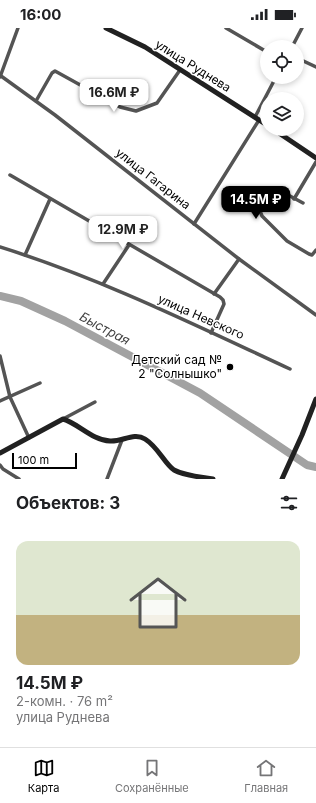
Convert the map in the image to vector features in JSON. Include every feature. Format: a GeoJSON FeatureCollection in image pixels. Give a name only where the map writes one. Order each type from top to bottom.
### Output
{"type":"FeatureCollection","features":[{"type":"Feature","properties":{"kind":"street"},"geometry":{"type":"LineString","coordinates":[[0,77],[1,69],[18,28]]}},
{"type":"Feature","properties":{"kind":"street","name":"улица Руднева"},"geometry":{"type":"LineString","coordinates":[[106,28],[145,48],[260,121]]}},
{"type":"Feature","properties":{"kind":"street"},"geometry":{"type":"LineString","coordinates":[[226,28],[260,48]]}},
{"type":"Feature","properties":{"kind":"street"},"geometry":{"type":"LineString","coordinates":[[296,40],[302,28]]}},
{"type":"Feature","properties":{"kind":"street"},"geometry":{"type":"LineString","coordinates":[[304,61],[316,67]]}},
{"type":"Feature","properties":{"kind":"street"},"geometry":{"type":"LineString","coordinates":[[36,101],[52,73],[56,71],[120,107],[136,111],[157,103],[180,70]]}},
{"type":"Feature","properties":{"kind":"street","name":"улица Гагарина"},"geometry":{"type":"LineString","coordinates":[[0,77],[36,101],[239,259],[316,315]]}},
{"type":"Feature","properties":{"kind":"street"},"geometry":{"type":"LineString","coordinates":[[194,224],[257,119],[273,84]]}},
{"type":"Feature","properties":{"kind":"street"},"geometry":{"type":"LineString","coordinates":[[283,136],[316,158]]}},
{"type":"Feature","properties":{"kind":"street"},"geometry":{"type":"LineString","coordinates":[[294,198],[316,162]]}},
{"type":"Feature","properties":{"kind":"street"},"geometry":{"type":"LineString","coordinates":[[10,175],[223,300],[224,304],[211,333]]}},
{"type":"Feature","properties":{"kind":"street"},"geometry":{"type":"LineString","coordinates":[[302,203],[275,188],[260,211],[262,216],[287,241],[312,255],[316,250]]}},
{"type":"Feature","properties":{"kind":"street"},"geometry":{"type":"LineString","coordinates":[[25,255],[50,199]]}},
{"type":"Feature","properties":{"kind":"street"},"geometry":{"type":"LineString","coordinates":[[103,284],[129,244]]}},
{"type":"Feature","properties":{"kind":"street","name":"улица Невского"},"geometry":{"type":"LineString","coordinates":[[0,247],[103,284],[290,369]]}},
{"type":"Feature","properties":{"kind":"street"},"geometry":{"type":"LineString","coordinates":[[214,294],[239,259]]}},
{"type":"Feature","properties":{"kind":"street"},"geometry":{"type":"LineString","coordinates":[[0,356],[10,397],[29,438]]}},
{"type":"Feature","properties":{"kind":"street"},"geometry":{"type":"LineString","coordinates":[[0,401],[40,383]]}},
{"type":"Feature","properties":{"kind":"street"},"geometry":{"type":"LineString","coordinates":[[282,479],[316,399]]}},
{"type":"Feature","properties":{"kind":"street"},"geometry":{"type":"LineString","coordinates":[[0,453],[96,402]]}},
{"type":"Feature","properties":{"kind":"street"},"geometry":{"type":"LineString","coordinates":[[63,419],[74,423],[91,435],[108,441],[122,440],[133,436],[144,438],[156,447],[174,470],[194,476],[213,479]]}},
{"type":"Feature","properties":{"kind":"street"},"geometry":{"type":"LineString","coordinates":[[108,479],[122,440]]}},
{"type":"Feature","properties":{"kind":"street"},"geometry":{"type":"LineString","coordinates":[[0,465],[19,479]]}},
{"type":"Feature","properties":{"kind":"waterway","name":"Быстрая"},"geometry":{"type":"LineString","coordinates":[[0,296],[21,301],[65,321],[200,393],[307,465],[316,467]]}},
{"type":"Feature","properties":{"kind":"place","name":"Детский сад № 2 \"Солнышко\""},"geometry":{"type":"Point","coordinates":[230,367]}}]}
